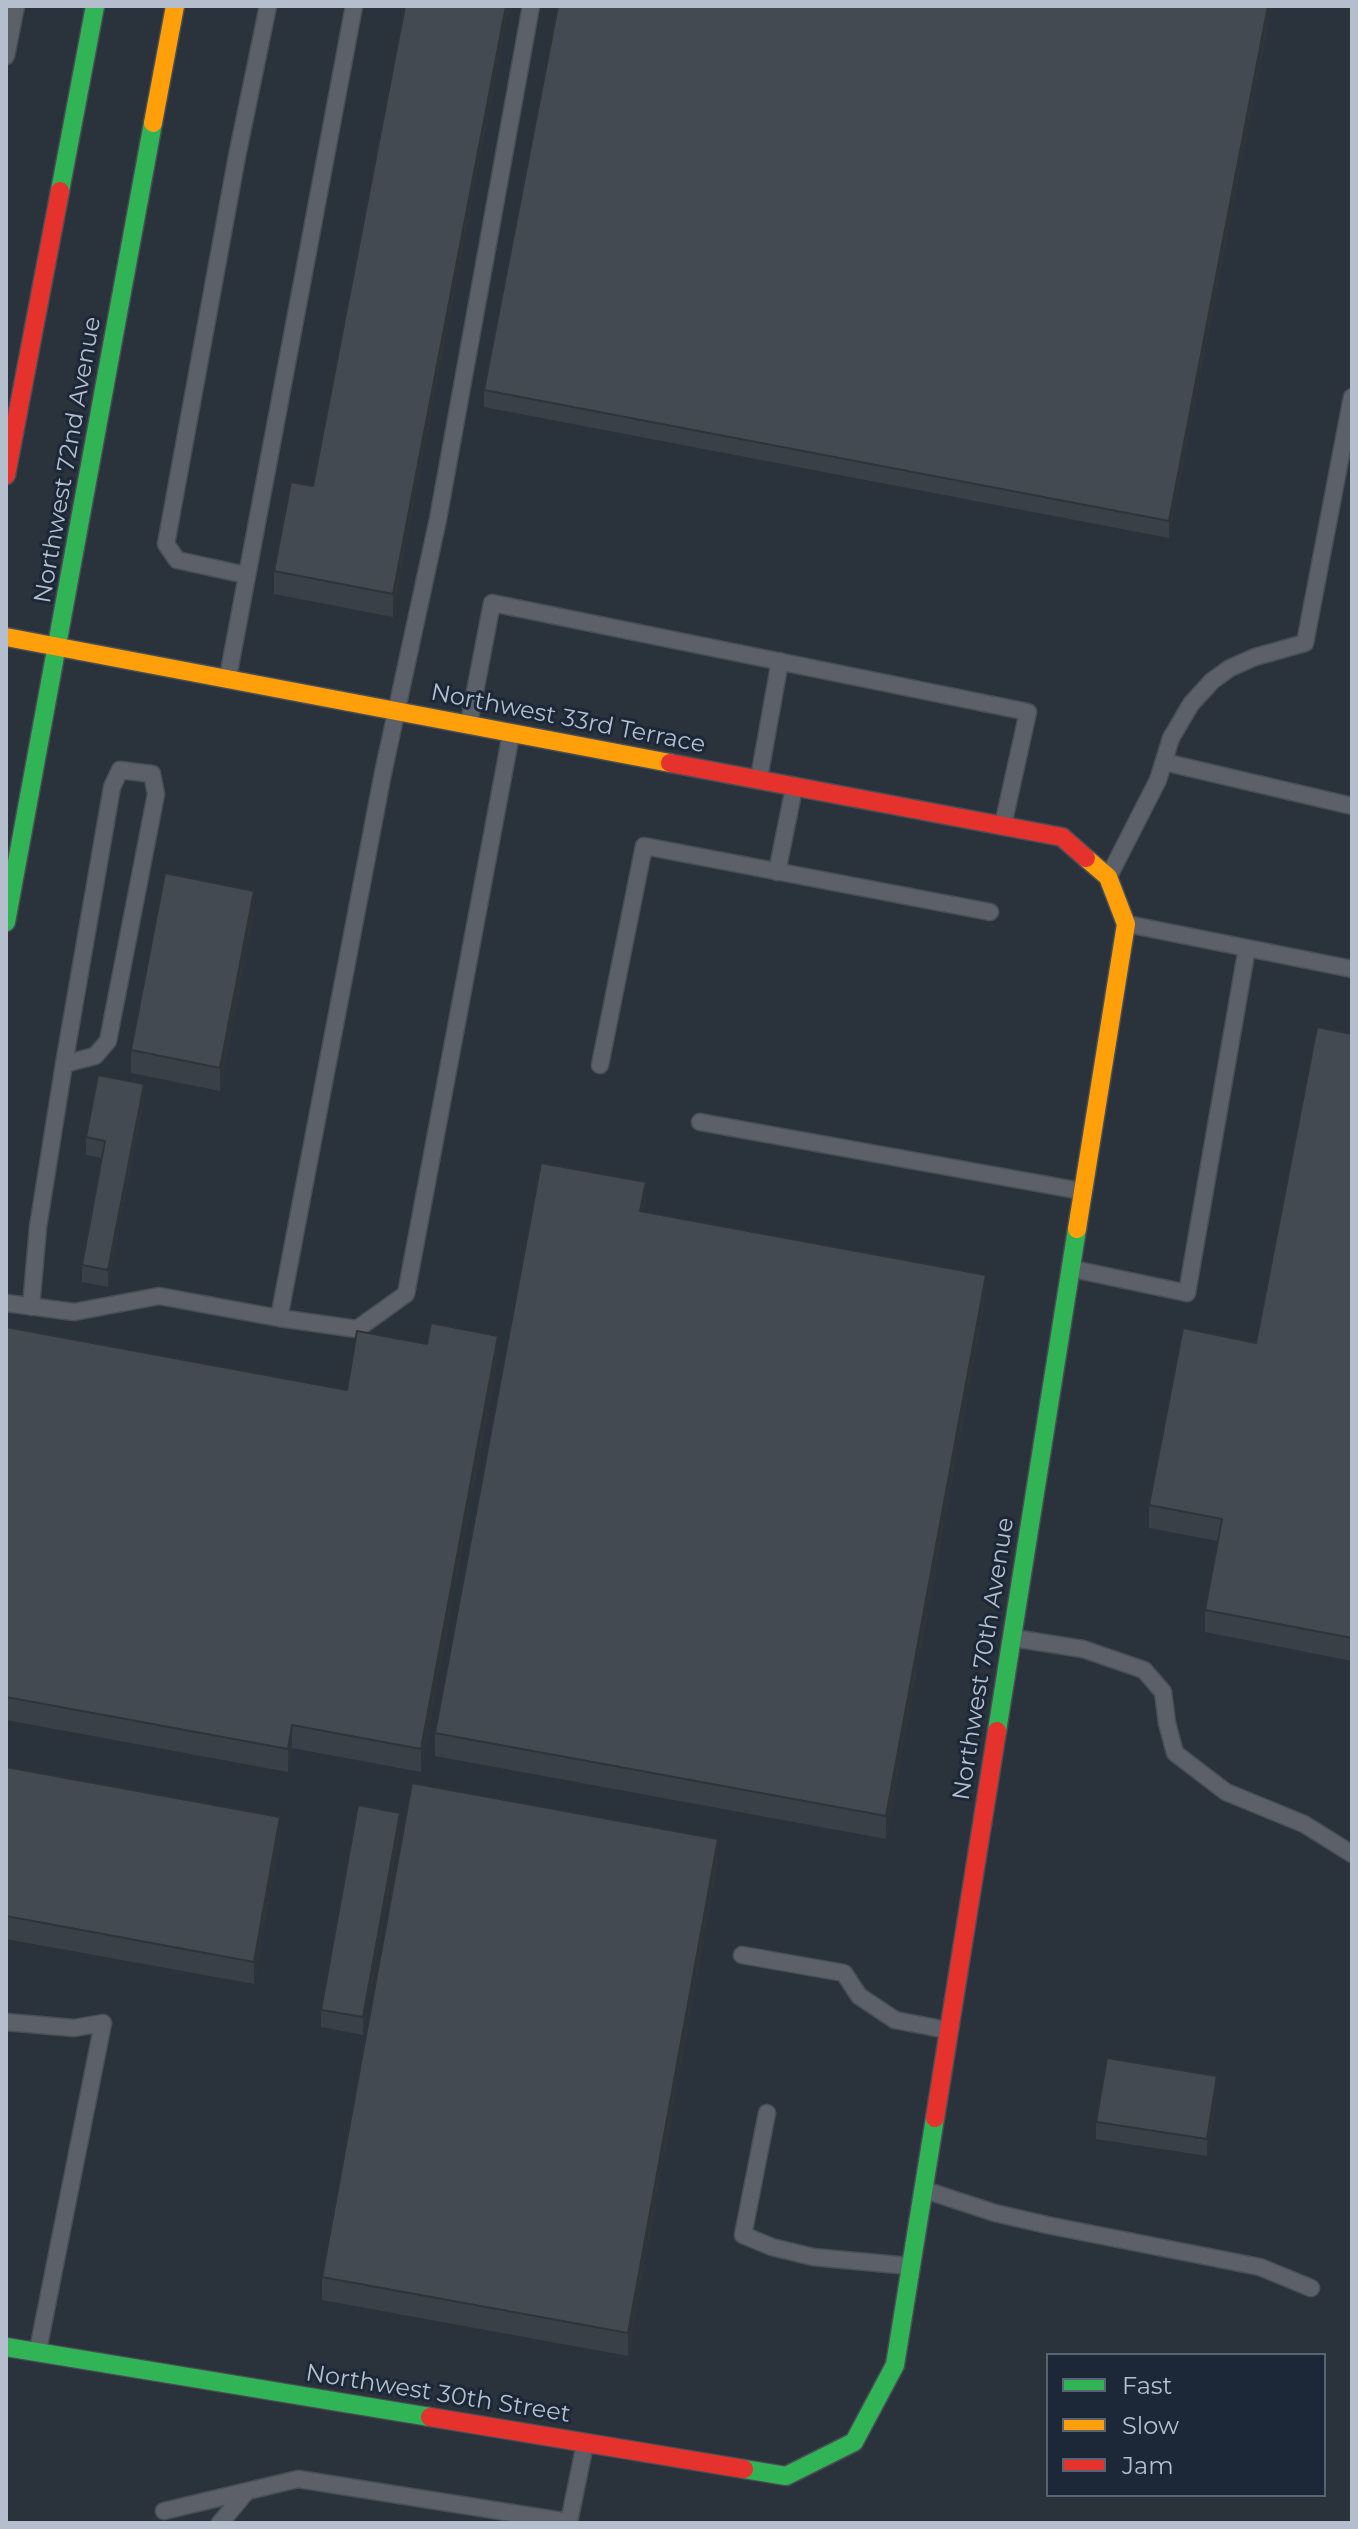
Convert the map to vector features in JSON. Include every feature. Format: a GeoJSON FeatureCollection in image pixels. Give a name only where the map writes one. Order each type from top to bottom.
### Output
{"type":"FeatureCollection","features":[{"type":"Feature","properties":{"kind":"street"},"geometry":{"type":"LineString","coordinates":[[6,475],[95,6]]}},
{"type":"Feature","properties":{"kind":"street","name":"Northwest 72nd Avenue"},"geometry":{"type":"LineString","coordinates":[[6,922],[175,6]]}},
{"type":"Feature","properties":{"kind":"street","name":"Northwest 33rd Terrace"},"geometry":{"type":"LineString","coordinates":[[6,637],[1062,837],[1108,877]]}},
{"type":"Feature","properties":{"kind":"street"},"geometry":{"type":"LineString","coordinates":[[6,824],[28,802]]}},
{"type":"Feature","properties":{"kind":"street"},"geometry":{"type":"LineString","coordinates":[[1108,877],[1126,924]]}},
{"type":"Feature","properties":{"kind":"street","name":"Northwest 70th Avenue"},"geometry":{"type":"LineString","coordinates":[[854,2442],[895,2365],[1126,924]]}},
{"type":"Feature","properties":{"kind":"street","name":"Northwest 30th Street"},"geometry":{"type":"LineString","coordinates":[[6,2347],[786,2476],[854,2442]]}},
{"type":"Feature","properties":{"kind":"lane"},"geometry":{"type":"LineString","coordinates":[[6,56],[16,6]]}},
{"type":"Feature","properties":{"kind":"lane"},"geometry":{"type":"LineString","coordinates":[[246,575],[177,560],[166,544],[234,172],[268,6]]}},
{"type":"Feature","properties":{"kind":"lane"},"geometry":{"type":"LineString","coordinates":[[227,679],[354,6]]}},
{"type":"Feature","properties":{"kind":"lane"},"geometry":{"type":"LineString","coordinates":[[279,1318],[383,773],[438,519],[531,6]]}},
{"type":"Feature","properties":{"kind":"lane"},"geometry":{"type":"LineString","coordinates":[[6,363],[27,367]]}},
{"type":"Feature","properties":{"kind":"lane"},"geometry":{"type":"LineString","coordinates":[[1108,877],[1158,780],[1171,738],[1191,704],[1212,681],[1230,668],[1255,657],[1305,643],[1352,397]]}},
{"type":"Feature","properties":{"kind":"lane"},"geometry":{"type":"LineString","coordinates":[[469,725],[492,603],[1028,712],[1003,825]]}},
{"type":"Feature","properties":{"kind":"lane"},"geometry":{"type":"LineString","coordinates":[[758,779],[780,661]]}},
{"type":"Feature","properties":{"kind":"lane"},"geometry":{"type":"LineString","coordinates":[[6,1303],[74,1312],[159,1296],[357,1329],[406,1294],[511,732]]}},
{"type":"Feature","properties":{"kind":"lane"},"geometry":{"type":"LineString","coordinates":[[1164,762],[1352,806]]}},
{"type":"Feature","properties":{"kind":"lane"},"geometry":{"type":"LineString","coordinates":[[31,1307],[38,1227],[64,1064],[112,787],[120,770],[152,774],[156,794],[108,1041],[95,1056],[64,1064]]}},
{"type":"Feature","properties":{"kind":"lane"},"geometry":{"type":"LineString","coordinates":[[777,872],[794,786]]}},
{"type":"Feature","properties":{"kind":"lane"},"geometry":{"type":"LineString","coordinates":[[600,1065],[644,846],[990,912]]}},
{"type":"Feature","properties":{"kind":"lane"},"geometry":{"type":"LineString","coordinates":[[1126,924],[1352,969]]}},
{"type":"Feature","properties":{"kind":"lane"},"geometry":{"type":"LineString","coordinates":[[1071,1269],[1187,1293],[1247,948]]}},
{"type":"Feature","properties":{"kind":"lane"},"geometry":{"type":"LineString","coordinates":[[700,1122],[1083,1192]]}},
{"type":"Feature","properties":{"kind":"lane"},"geometry":{"type":"LineString","coordinates":[[1012,1638],[1083,1649],[1144,1670],[1163,1692],[1175,1753],[1226,1792],[1304,1824],[1352,1854]]}},
{"type":"Feature","properties":{"kind":"lane"},"geometry":{"type":"LineString","coordinates":[[742,1955],[844,1973],[859,1996],[895,2020],[949,2030]]}},
{"type":"Feature","properties":{"kind":"lane"},"geometry":{"type":"LineString","coordinates":[[6,2022],[74,2028],[103,2023],[38,2352]]}},
{"type":"Feature","properties":{"kind":"lane"},"geometry":{"type":"LineString","coordinates":[[767,2113],[743,2235],[772,2247],[813,2257],[911,2266]]}},
{"type":"Feature","properties":{"kind":"lane"},"geometry":{"type":"LineString","coordinates":[[923,2190],[995,2213],[1047,2225],[1260,2267],[1311,2288]]}},
{"type":"Feature","properties":{"kind":"lane"},"geometry":{"type":"LineString","coordinates":[[164,2511],[298,2479],[572,2522],[585,2443]]}},
{"type":"Feature","properties":{"kind":"lane"},"geometry":{"type":"LineString","coordinates":[[220,2523],[247,2491]]}},
{"type":"Feature","properties":{"kind":"building"},"geometry":{"type":"Polygon","coordinates":[[[405,6],[506,6],[393,594],[274,571],[291,482],[313,486],[405,6]]]}},
{"type":"Feature","properties":{"kind":"building"},"geometry":{"type":"Polygon","coordinates":[[[558,6],[1268,6],[1169,521],[484,390],[558,6]]]}},
{"type":"Feature","properties":{"kind":"building"},"geometry":{"type":"Polygon","coordinates":[[[165,873],[254,891],[220,1068],[131,1050],[165,873]]]}},
{"type":"Feature","properties":{"kind":"building"},"geometry":{"type":"Polygon","coordinates":[[[1317,1027],[1352,1034],[1352,1638],[1205,1610],[1222,1519],[1149,1505],[1183,1328],[1256,1343],[1317,1027]]]}},
{"type":"Feature","properties":{"kind":"building"},"geometry":{"type":"Polygon","coordinates":[[[98,1075],[144,1084],[108,1270],[82,1265],[105,1141],[86,1137],[98,1075]]]}},
{"type":"Feature","properties":{"kind":"building"},"geometry":{"type":"Polygon","coordinates":[[[541,1163],[646,1182],[640,1211],[986,1275],[886,1816],[435,1733],[541,1163]]]}},
{"type":"Feature","properties":{"kind":"building"},"geometry":{"type":"Polygon","coordinates":[[[431,1323],[498,1336],[421,1749],[292,1725],[288,1749],[6,1697],[6,1327],[347,1390],[357,1331],[427,1344],[431,1323]]]}},
{"type":"Feature","properties":{"kind":"building"},"geometry":{"type":"Polygon","coordinates":[[[6,1767],[280,1817],[254,1962],[6,1916],[6,1767]]]}},
{"type":"Feature","properties":{"kind":"building"},"geometry":{"type":"Polygon","coordinates":[[[412,1783],[718,1839],[628,2333],[322,2277],[412,1783]]]}},
{"type":"Feature","properties":{"kind":"building"},"geometry":{"type":"Polygon","coordinates":[[[358,1805],[400,1813],[363,2017],[321,2010],[358,1805]]]}},
{"type":"Feature","properties":{"kind":"building"},"geometry":{"type":"Polygon","coordinates":[[[1107,2058],[1217,2076],[1207,2139],[1096,2122],[1107,2058]]]}},
{"type":"Feature","properties":{"kind":"traffic: fast"},"geometry":{"type":"LineString","coordinates":[[60,191],[95,6]]}},
{"type":"Feature","properties":{"kind":"traffic: fast"},"geometry":{"type":"LineString","coordinates":[[6,922],[153,123]]}},
{"type":"Feature","properties":{"kind":"traffic: fast"},"geometry":{"type":"LineString","coordinates":[[997,1731],[1077,1229]]}},
{"type":"Feature","properties":{"kind":"traffic: fast"},"geometry":{"type":"LineString","coordinates":[[744,2469],[786,2476],[854,2442],[895,2365],[935,2118]]}},
{"type":"Feature","properties":{"kind":"traffic: fast"},"geometry":{"type":"LineString","coordinates":[[6,2347],[430,2417]]}},
{"type":"Feature","properties":{"kind":"traffic: slow"},"geometry":{"type":"LineString","coordinates":[[153,123],[175,6]]}},
{"type":"Feature","properties":{"kind":"traffic: slow"},"geometry":{"type":"LineString","coordinates":[[6,637],[670,763]]}},
{"type":"Feature","properties":{"kind":"traffic: slow"},"geometry":{"type":"LineString","coordinates":[[1077,1229],[1126,924],[1108,877],[1086,858]]}},
{"type":"Feature","properties":{"kind":"traffic: jam"},"geometry":{"type":"LineString","coordinates":[[6,475],[60,191]]}},
{"type":"Feature","properties":{"kind":"traffic: jam"},"geometry":{"type":"LineString","coordinates":[[670,763],[1062,837],[1086,858]]}},
{"type":"Feature","properties":{"kind":"traffic: jam"},"geometry":{"type":"LineString","coordinates":[[935,2118],[997,1731]]}},
{"type":"Feature","properties":{"kind":"traffic: jam"},"geometry":{"type":"LineString","coordinates":[[430,2417],[744,2469]]}}]}
